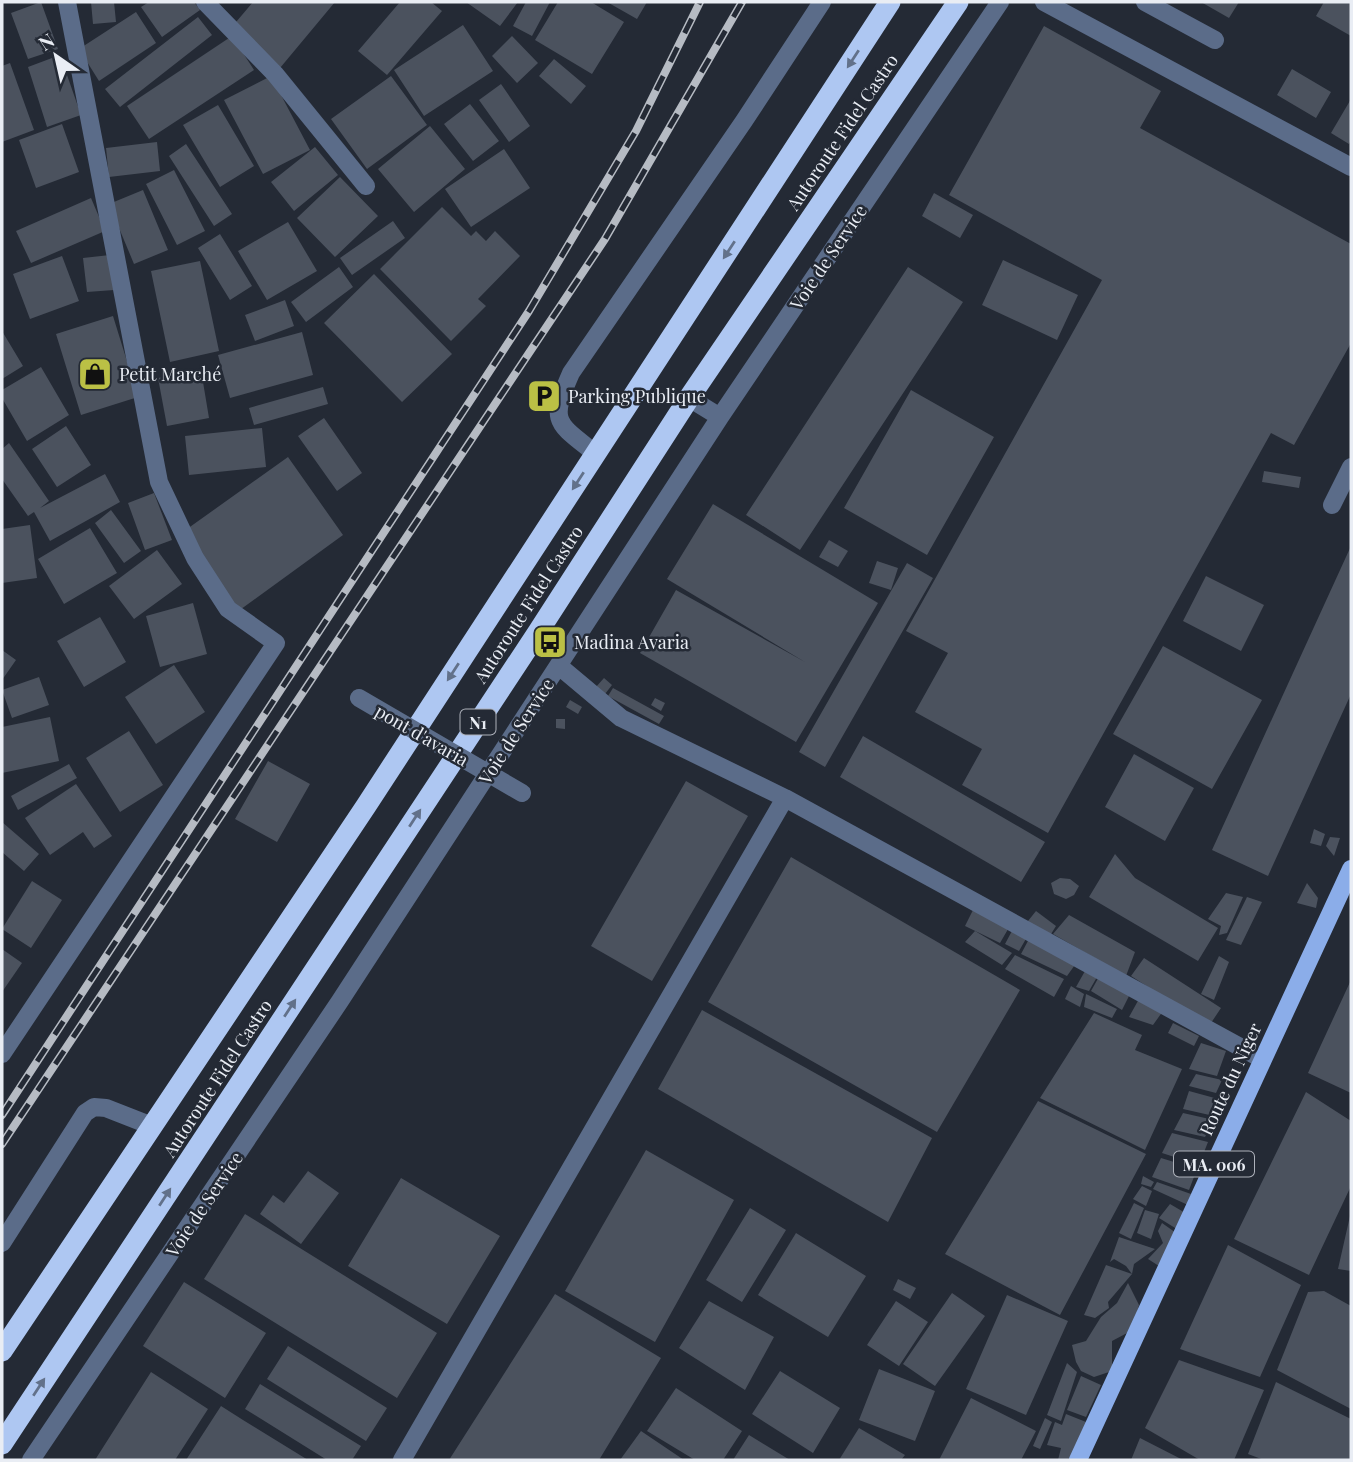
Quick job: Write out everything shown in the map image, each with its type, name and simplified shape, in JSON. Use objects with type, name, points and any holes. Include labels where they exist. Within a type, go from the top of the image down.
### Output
[{"type":"highway","name":"Autoroute Fidel Castro","points":[[2,1352],[366,806],[890,2]]},
{"type":"highway","name":"Autoroute Fidel Castro","points":[[2,1444],[531,643],[689,398],[958,2]]},
{"type":"main road","name":"Route du Niger","points":[[1078,1460],[1351,869]]},
{"type":"street","points":[[2,1054],[276,643],[228,608],[195,558],[159,482],[67,2]]},
{"type":"street","points":[[205,2],[275,74],[366,186]]},
{"type":"street","points":[[596,454],[559,421],[557,413],[562,393],[571,373],[736,133],[822,2]]},
{"type":"street","name":"Voie de Service","points":[[31,1460],[340,1001],[720,417],[1000,2]]},
{"type":"street","points":[[1044,2],[1351,167]]},
{"type":"street","points":[[1145,2],[1215,40]]},
{"type":"street","points":[[689,398],[720,417]]},
{"type":"street","points":[[1332,505],[1351,467]]},
{"type":"street","points":[[559,666],[621,718],[785,798],[1262,1059]]},
{"type":"street","name":"pont d'avaria","points":[[359,698],[522,793]]},
{"type":"street","points":[[402,1460],[785,798]]},
{"type":"street","points":[[2,1243],[85,1113],[94,1107],[106,1108],[152,1126]]},
{"type":"building","points":[[41,2],[58,49],[28,59],[11,13]]},
{"type":"building","points":[[91,2],[114,2],[116,22],[93,24]]},
{"type":"building","points":[[149,2],[194,2],[200,10],[162,37],[141,7]]},
{"type":"building","points":[[253,2],[335,2],[280,68],[231,28]]},
{"type":"building","points":[[400,2],[431,2],[442,11],[387,75],[358,51]]},
{"type":"building","points":[[466,2],[518,2],[500,26]]},
{"type":"building","points":[[526,2],[550,2],[532,36],[513,26]]},
{"type":"building","points":[[558,2],[591,2],[624,22],[592,74],[535,40]]},
{"type":"building","points":[[607,2],[647,2],[637,19]]},
{"type":"building","points":[[1201,2],[1239,2],[1229,18]]},
{"type":"building","points":[[1324,2],[1351,2],[1351,36],[1316,16]]},
{"type":"building","points":[[136,12],[156,43],[99,81],[79,49]]},
{"type":"building","points":[[198,17],[212,35],[120,107],[105,89]]},
{"type":"building","points":[[463,25],[493,71],[424,116],[394,70]]},
{"type":"building","points":[[1044,26],[1161,91],[1140,128],[1351,244],[1351,343],[1294,445],[1271,433],[1048,833],[962,785],[982,749],[915,712],[948,653],[906,631],[1102,280],[949,195]]},
{"type":"building","points":[[232,36],[254,70],[149,139],[127,106]]},
{"type":"building","points":[[512,36],[538,63],[517,83],[492,56]]},
{"type":"building","points":[[60,55],[81,115],[47,127],[28,67]]},
{"type":"building","points":[[554,59],[586,86],[571,104],[539,76]]},
{"type":"building","points":[[10,63],[34,130],[2,142],[2,66]]},
{"type":"building","points":[[1292,69],[1331,92],[1316,118],[1277,95]]},
{"type":"building","points":[[271,76],[310,150],[263,174],[224,100]]},
{"type":"building","points":[[391,76],[427,125],[367,169],[331,119]]},
{"type":"building","points":[[501,84],[530,126],[509,142],[479,100]]},
{"type":"building","points":[[1351,99],[1351,140],[1349,144],[1331,133]]},
{"type":"building","points":[[470,104],[499,141],[473,161],[444,124]]},
{"type":"building","points":[[218,105],[254,166],[220,187],[183,125]]},
{"type":"building","points":[[62,124],[79,172],[36,188],[19,140]]},
{"type":"building","points":[[430,126],[465,169],[414,212],[378,169]]},
{"type":"building","points":[[157,142],[160,171],[109,177],[106,148]]},
{"type":"building","points":[[186,144],[232,214],[214,226],[169,156]]},
{"type":"building","points":[[315,147],[338,175],[294,211],[271,182]]},
{"type":"building","points":[[504,149],[530,188],[471,227],[445,189]]},
{"type":"building","points":[[174,170],[205,231],[177,245],[146,184]]},
{"type":"building","points":[[340,177],[378,216],[335,257],[297,218]]},
{"type":"building","points":[[143,190],[168,250],[134,264],[109,204]]},
{"type":"building","points":[[934,193],[973,215],[960,238],[922,216]]},
{"type":"building","points":[[91,198],[105,231],[31,263],[16,231]]},
{"type":"building","points":[[442,207],[471,236],[476,231],[486,241],[495,231],[520,256],[478,299],[486,306],[451,341],[380,269]]},
{"type":"building","points":[[393,221],[405,238],[352,275],[340,258]]},
{"type":"building","points":[[288,222],[317,271],[267,300],[238,251]]},
{"type":"building","points":[[220,234],[252,286],[230,300],[198,248]]},
{"type":"building","points":[[110,255],[114,290],[87,292],[83,258]]},
{"type":"building","points":[[62,256],[79,301],[30,319],[13,274]]},
{"type":"building","points":[[1003,260],[1078,295],[1057,340],[982,305]]},
{"type":"building","points":[[200,261],[219,351],[170,362],[151,271]]},
{"type":"building","points":[[339,267],[353,287],[306,322],[291,302]]},
{"type":"building","points":[[908,267],[963,302],[800,550],[746,515]]},
{"type":"building","points":[[374,274],[452,354],[402,402],[324,323]]},
{"type":"building","points":[[285,300],[294,326],[255,341],[245,315]]},
{"type":"building","points":[[113,316],[138,397],[81,415],[56,334]]},
{"type":"building","points":[[2,331],[23,366],[2,379]]},
{"type":"building","points":[[302,332],[313,375],[230,398],[218,355]]},
{"type":"building","points":[[41,367],[69,415],[27,441],[2,398],[2,390]]},
{"type":"building","points":[[201,370],[209,418],[167,426],[158,378]]},
{"type":"building","points":[[323,387],[328,404],[254,425],[249,408]]},
{"type":"building","points":[[911,390],[994,437],[927,555],[844,508]]},
{"type":"building","points":[[324,418],[362,473],[337,491],[298,436]]},
{"type":"building","points":[[66,426],[91,465],[57,487],[32,449]]},
{"type":"building","points":[[262,428],[266,467],[189,475],[185,436]]},
{"type":"building","points":[[9,443],[49,501],[40,508],[105,474],[120,502],[50,541],[34,512],[28,516],[2,479],[2,449]]},
{"type":"building","points":[[288,457],[343,535],[237,612],[187,529]]},
{"type":"building","points":[[1264,471],[1301,477],[1299,488],[1262,482]]},
{"type":"building","points":[[154,493],[172,540],[145,550],[128,503]]},
{"type":"building","points":[[713,504],[878,603],[796,742],[640,653],[676,590],[805,662],[667,579]]},
{"type":"building","points":[[111,510],[141,551],[124,563],[95,523]]},
{"type":"building","points":[[30,525],[37,578],[2,583],[2,529]]},
{"type":"building","points":[[90,528],[117,573],[64,604],[38,559]]},
{"type":"building","points":[[829,540],[848,551],[838,567],[819,557]]},
{"type":"building","points":[[1351,546],[1351,694],[1268,876],[1212,850]]},
{"type":"building","points":[[157,550],[182,584],[134,619],[109,586]]},
{"type":"building","points":[[877,561],[898,568],[891,590],[869,583]]},
{"type":"building","points":[[907,563],[933,578],[825,767],[799,752]]},
{"type":"building","points":[[1206,576],[1264,605],[1241,651],[1183,621]]},
{"type":"building","points":[[193,603],[207,654],[160,667],[146,616]]},
{"type":"building","points":[[100,617],[126,662],[84,687],[57,641]]},
{"type":"building","points":[[1163,646],[1262,700],[1212,789],[1113,734]]},
{"type":"building","points":[[2,650],[16,660],[2,680]]},
{"type":"building","points":[[174,665],[205,712],[156,744],[125,697]]},
{"type":"building","points":[[39,677],[49,705],[12,718],[2,690]]},
{"type":"building","points":[[604,678],[612,685],[605,694],[596,687]]},
{"type":"building","points":[[613,688],[664,716],[659,724],[608,696]]},
{"type":"building","points":[[655,698],[665,703],[661,711],[651,705]]},
{"type":"building","points":[[570,700],[582,707],[578,714],[566,707]]},
{"type":"building","points":[[50,717],[59,761],[2,773],[2,727]]},
{"type":"building","points":[[556,719],[565,719],[565,729],[556,728]]},
{"type":"building","points":[[129,731],[163,785],[120,812],[86,758]]},
{"type":"building","points":[[863,736],[1045,842],[1021,882],[840,777]]},
{"type":"building","points":[[1134,754],[1194,788],[1165,841],[1105,807]]},
{"type":"building","points":[[268,761],[310,784],[277,842],[235,819]]},
{"type":"building","points":[[69,764],[77,778],[18,810],[11,796]]},
{"type":"building","points":[[686,781],[748,816],[652,981],[591,946]]},
{"type":"building","points":[[76,784],[112,836],[94,848],[83,832],[50,855],[25,818]]},
{"type":"building","points":[[2,822],[39,854],[24,871],[2,852]]},
{"type":"building","points":[[1314,829],[1325,834],[1321,846],[1310,843]]},
{"type":"building","points":[[1330,837],[1340,838],[1334,856],[1326,846]]},
{"type":"building","points":[[1115,854],[1135,878],[1218,928],[1198,961],[1089,897]]},
{"type":"building","points":[[791,857],[1020,990],[937,1132],[708,1002]]},
{"type":"building","points":[[1060,878],[1070,879],[1079,886],[1074,895],[1066,899],[1054,894],[1051,883]]},
{"type":"building","points":[[32,881],[62,900],[31,948],[2,929]]},
{"type":"building","points":[[1307,883],[1318,898],[1316,908],[1297,903]]},
{"type":"building","points":[[1226,893],[1243,897],[1227,933],[1219,935],[1221,926],[1208,919]]},
{"type":"building","points":[[1247,897],[1262,902],[1241,945],[1226,940]]},
{"type":"building","points":[[975,906],[1011,924],[1000,943],[965,926]]},
{"type":"building","points":[[1036,911],[1056,926],[1048,939],[1024,926]]},
{"type":"building","points":[[1069,915],[1135,952],[1126,976],[1053,934]]},
{"type":"building","points":[[1013,929],[1027,937],[1019,951],[1005,944]]},
{"type":"building","points":[[975,931],[1012,953],[1002,965],[965,942]]},
{"type":"building","points":[[1029,939],[1077,962],[1067,976],[1021,954]]},
{"type":"building","points":[[2,949],[22,963],[2,992]]},
{"type":"building","points":[[1015,955],[1064,979],[1054,997],[1005,969]]},
{"type":"building","points":[[1219,956],[1229,962],[1214,1000],[1201,994]]},
{"type":"building","points":[[1144,958],[1221,1008],[1209,1026],[1131,976]]},
{"type":"building","points":[[1085,971],[1097,977],[1089,991],[1076,987]]},
{"type":"building","points":[[1100,975],[1131,992],[1122,1010],[1091,991]]},
{"type":"building","points":[[1351,980],[1351,1093],[1308,1073]]},
{"type":"building","points":[[1071,986],[1084,994],[1080,1007],[1065,999]]},
{"type":"building","points":[[1086,994],[1117,1009],[1112,1018],[1084,1007]]},
{"type":"building","points":[[1139,999],[1163,1011],[1153,1025],[1129,1017]]},
{"type":"building","points":[[702,1010],[932,1138],[888,1222],[658,1089]]},
{"type":"building","points":[[1094,1013],[1142,1035],[1135,1050],[1182,1069],[1145,1150],[1040,1098]]},
{"type":"building","points":[[1173,1023],[1199,1036],[1194,1046],[1168,1033]]},
{"type":"building","points":[[1201,1043],[1226,1051],[1217,1076],[1189,1069]]},
{"type":"building","points":[[1196,1074],[1222,1080],[1216,1093],[1189,1086]]},
{"type":"building","points":[[1189,1091],[1222,1100],[1214,1116],[1183,1109]]},
{"type":"building","points":[[1306,1092],[1351,1121],[1351,1186],[1309,1275],[1234,1239]]},
{"type":"building","points":[[1038,1101],[1146,1154],[1060,1315],[945,1254]]},
{"type":"building","points":[[1183,1113],[1214,1120],[1205,1137],[1174,1130]]},
{"type":"building","points":[[1172,1133],[1208,1142],[1199,1165],[1162,1153]]},
{"type":"building","points":[[646,1150],[734,1200],[655,1342],[565,1291]]},
{"type":"building","points":[[1161,1158],[1197,1169],[1189,1190],[1152,1177]]},
{"type":"building","points":[[308,1171],[339,1193],[301,1244],[260,1214],[273,1195],[284,1203]]},
{"type":"building","points":[[1143,1176],[1154,1182],[1151,1187],[1141,1184]]},
{"type":"building","points":[[401,1178],[500,1236],[447,1324],[348,1266]]},
{"type":"building","points":[[1157,1182],[1191,1194],[1188,1205],[1153,1189]]},
{"type":"building","points":[[1142,1186],[1152,1191],[1146,1206],[1133,1199]]},
{"type":"building","points":[[1134,1203],[1144,1208],[1131,1239],[1119,1233]]},
{"type":"building","points":[[1170,1204],[1187,1214],[1180,1231],[1159,1218]]},
{"type":"building","points":[[750,1208],[786,1230],[742,1302],[706,1280]]},
{"type":"building","points":[[1145,1210],[1159,1214],[1151,1239],[1137,1233]]},
{"type":"building","points":[[245,1214],[437,1333],[397,1398],[204,1279]]},
{"type":"building","points":[[1351,1217],[1351,1271],[1338,1269]]},
{"type":"building","points":[[1162,1223],[1179,1235],[1162,1268],[1148,1259],[1163,1243],[1158,1231]]},
{"type":"building","points":[[796,1233],[866,1276],[828,1337],[758,1295]]},
{"type":"building","points":[[1119,1237],[1155,1249],[1134,1264],[1132,1274],[1126,1266],[1114,1259],[1110,1262]]},
{"type":"building","points":[[1228,1245],[1301,1285],[1260,1377],[1180,1349]]},
{"type":"building","points":[[1106,1265],[1132,1274],[1108,1302],[1109,1308],[1095,1318],[1084,1315]]},
{"type":"building","points":[[898,1279],[916,1288],[910,1299],[893,1290]]},
{"type":"building","points":[[184,1282],[266,1333],[225,1398],[143,1346]]},
{"type":"building","points":[[1128,1283],[1139,1305],[1135,1320],[1129,1332],[1112,1341],[1112,1371],[1094,1377],[1081,1371],[1072,1345],[1086,1341],[1101,1317],[1117,1303]]},
{"type":"building","points":[[1324,1291],[1351,1306],[1351,1409],[1277,1370],[1308,1292]]},
{"type":"building","points":[[952,1293],[985,1316],[935,1386],[903,1364]]},
{"type":"building","points":[[555,1294],[661,1358],[599,1460],[449,1460]]},
{"type":"building","points":[[1007,1295],[1068,1321],[1026,1415],[966,1389]]},
{"type":"building","points":[[709,1301],[774,1337],[745,1390],[679,1348]]},
{"type":"building","points":[[896,1301],[928,1322],[899,1366],[867,1345]]},
{"type":"building","points":[[288,1346],[387,1408],[366,1441],[267,1379]]},
{"type":"building","points":[[1179,1360],[1264,1390],[1234,1460],[1200,1460],[1145,1428]]},
{"type":"building","points":[[1067,1363],[1077,1372],[1061,1421],[1047,1415]]},
{"type":"building","points":[[879,1369],[935,1391],[915,1441],[859,1420]]},
{"type":"building","points":[[780,1371],[840,1408],[813,1453],[752,1414]]},
{"type":"building","points":[[151,1372],[208,1409],[175,1460],[95,1460]]},
{"type":"building","points":[[1081,1376],[1101,1385],[1086,1417],[1067,1410]]},
{"type":"building","points":[[1276,1382],[1351,1419],[1351,1460],[1264,1460],[1248,1454]]},
{"type":"building","points":[[260,1384],[361,1446],[352,1460],[327,1460],[245,1409]]},
{"type":"building","points":[[676,1388],[742,1431],[723,1460],[695,1460],[647,1431]]},
{"type":"building","points":[[971,1398],[1036,1431],[1021,1460],[939,1460]]},
{"type":"building","points":[[221,1406],[243,1420],[308,1460],[186,1460]]},
{"type":"building","points":[[1066,1414],[1086,1422],[1071,1460],[1058,1460],[1061,1448],[1047,1445],[1055,1422],[1062,1425]]},
{"type":"building","points":[[1045,1418],[1052,1422],[1040,1449],[1033,1446]]},
{"type":"building","points":[[859,1428],[905,1455],[901,1460],[839,1460]]},
{"type":"building","points":[[641,1431],[684,1460],[620,1460]]},
{"type":"building","points":[[749,1435],[790,1460],[733,1460]]},
{"type":"building","points":[[1140,1438],[1183,1460],[1131,1460]]},
{"type":"railway","points":[[2,1115],[529,311],[636,131],[700,2]]},
{"type":"railway","points":[[2,1144],[605,239],[742,2]]},
{"type":"place","name":"Petit Marché","points":[[95,374]]},
{"type":"place","name":"Parking Publique","points":[[544,396]]},
{"type":"place","name":"Madina Avaria","points":[[550,642]]}]
